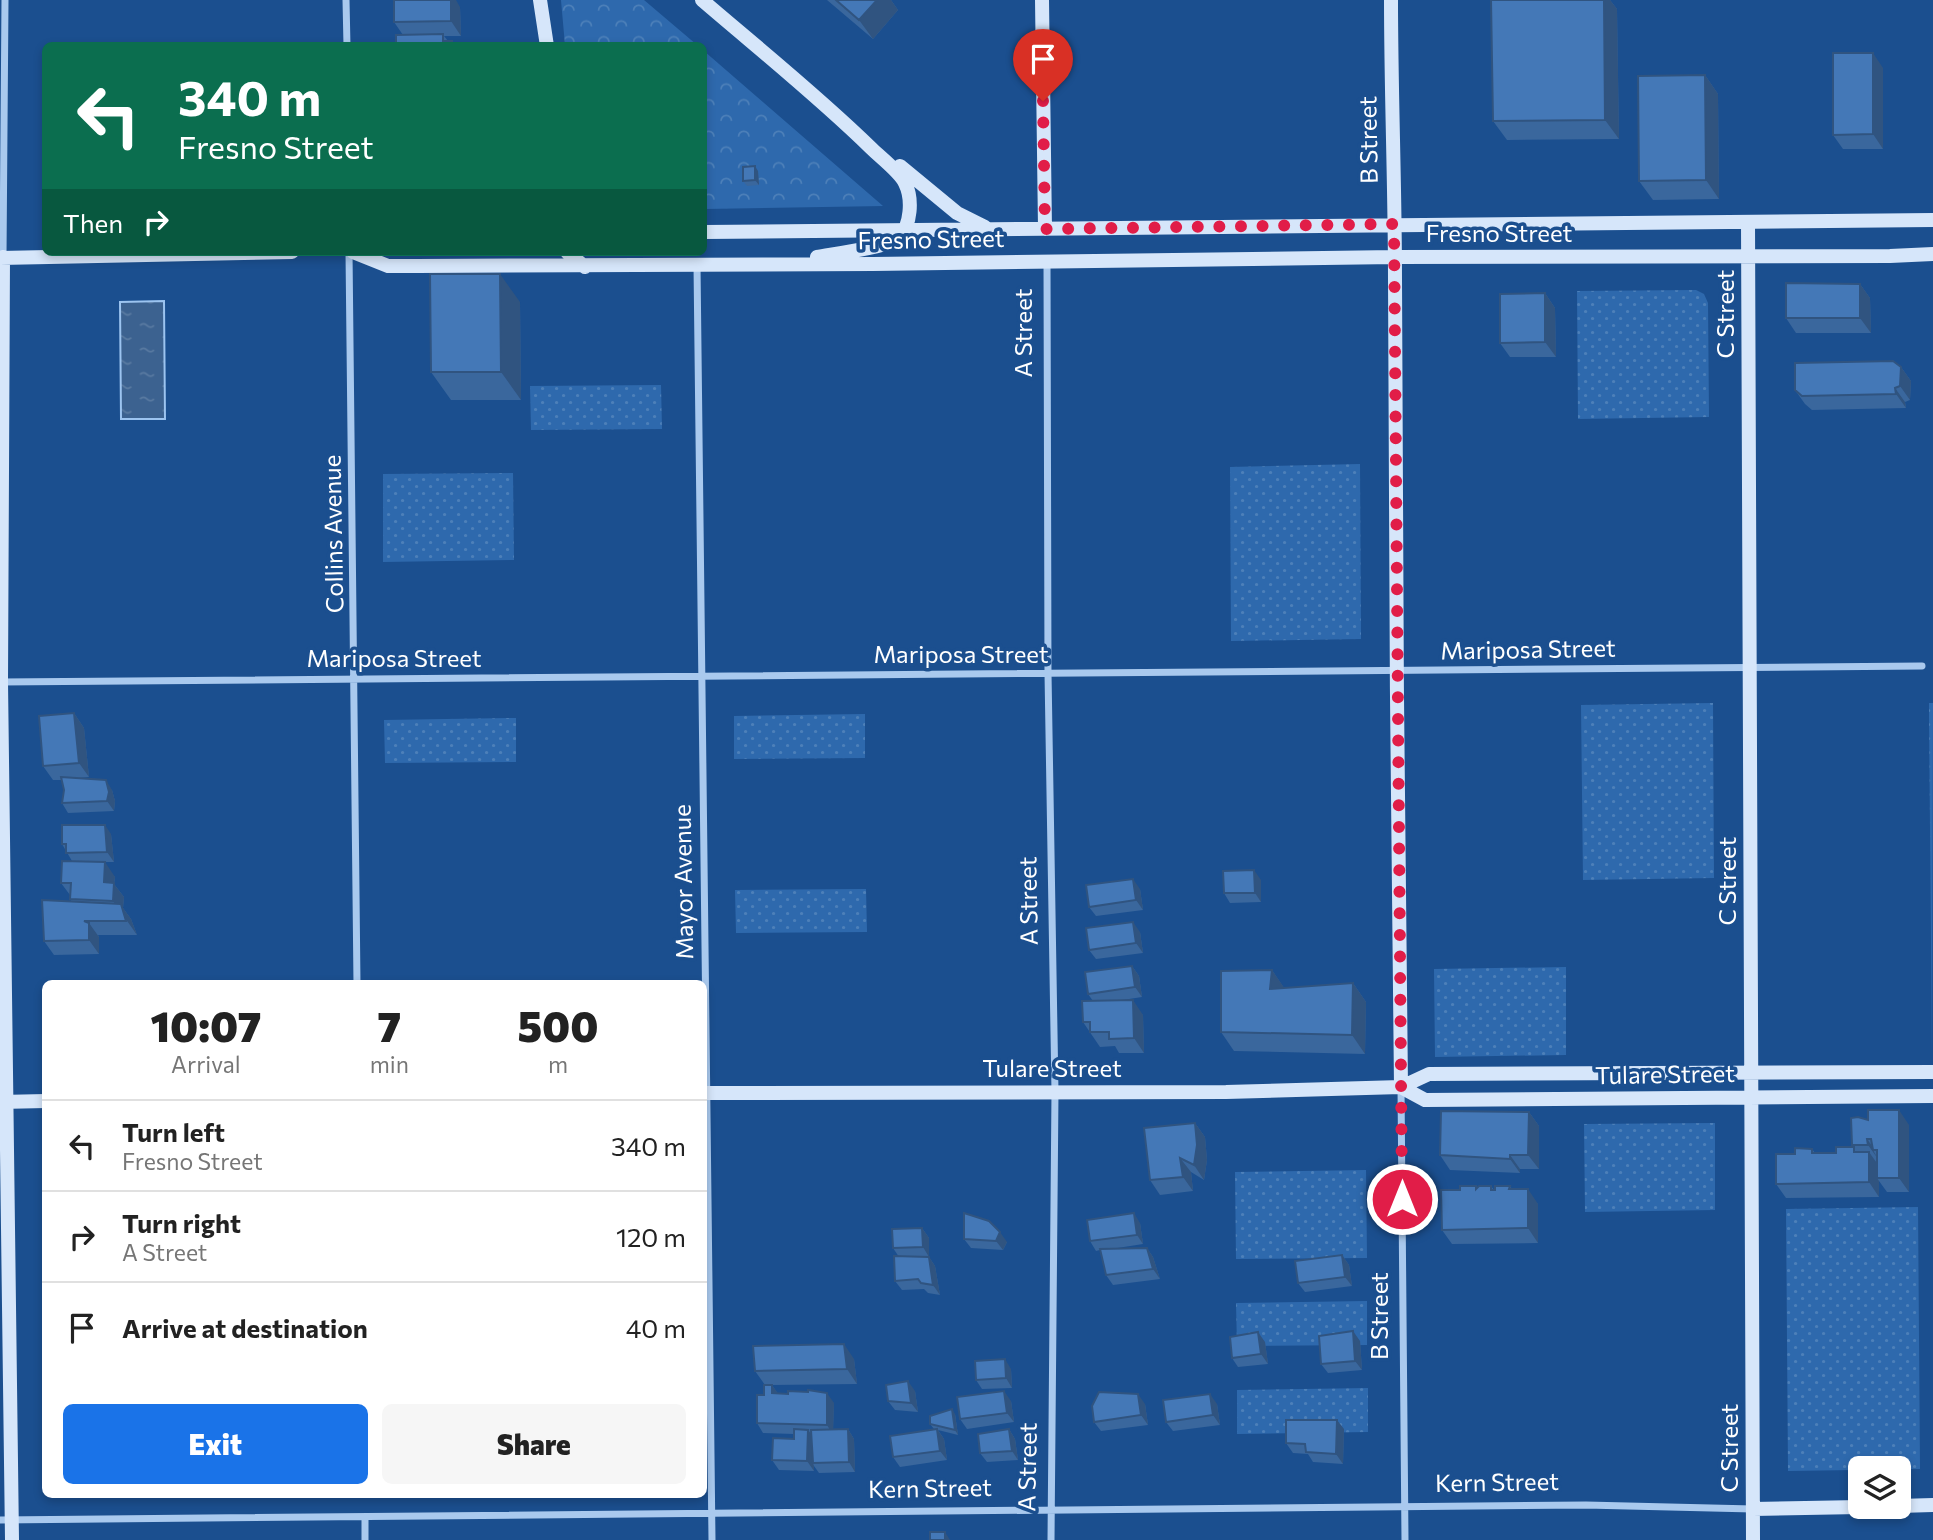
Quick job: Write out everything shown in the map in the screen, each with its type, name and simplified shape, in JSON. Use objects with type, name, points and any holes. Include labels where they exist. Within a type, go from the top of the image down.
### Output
[{"type":"main road","points":[[541,0],[546,42]]},
{"type":"main road","points":[[702,0],[957,213],[992,230]]},
{"type":"main road","points":[[1042,0],[1045,229]]},
{"type":"main road","name":"B Street","points":[[1391,0],[1401,1087]]},
{"type":"main road","points":[[788,264],[865,247],[883,247],[897,240],[906,229],[910,208],[905,182],[844,121]]},
{"type":"main road","name":"Fresno Street","points":[[707,232],[1933,220]]},
{"type":"main road","name":"C Street","points":[[1748,223],[1753,1540]]},
{"type":"main road","name":"Fresno Street","points":[[362,256],[388,266],[585,267],[1395,257],[1933,254]]},
{"type":"main road","points":[[12,1540],[6,1520],[1,258],[98,256]]},
{"type":"main road","points":[[572,256],[585,267]]},
{"type":"main road","name":"Tulare Street","points":[[707,1093],[1226,1092],[1401,1087],[1429,1074],[1933,1072]]},
{"type":"main road","name":"Tulare Street","points":[[1401,1087],[1425,1100],[1933,1096]]},
{"type":"main road","points":[[3,1102],[42,1101]]},
{"type":"main road","points":[[1911,1506],[1933,1505]]},
{"type":"main road","name":"Kern Street","points":[[1753,1509],[1848,1507]]},
{"type":"street","points":[[1,258],[5,0]]},
{"type":"street","points":[[346,0],[347,42]]},
{"type":"street","name":"Collins Avenue","points":[[351,256],[357,980]]},
{"type":"street","name":"A Street","points":[[1047,261],[1048,673],[1055,1092],[1051,1540]]},
{"type":"street","name":"Mayor Avenue","points":[[697,265],[704,980]]},
{"type":"street","name":"Mariposa Street","points":[[1,682],[1922,666]]},
{"type":"street","name":"B Street","points":[[1401,1087],[1405,1540]]},
{"type":"street","name":"Mayor Avenue","points":[[707,1213],[712,1540]]},
{"type":"street","name":"Kern Street","points":[[6,1520],[1586,1505],[1753,1509]]},
{"type":"street","points":[[365,1517],[365,1540]]},
{"type":"green space","points":[[561,0],[644,0],[693,42],[565,42]]},
{"type":"green space","points":[[707,54],[883,206],[707,209]]},
{"type":"green space","points":[[1696,290],[1704,294],[1708,303],[1709,417],[1578,419],[1577,291]]},
{"type":"green space","points":[[661,385],[662,429],[531,430],[530,386]]},
{"type":"green space","points":[[1360,464],[1361,639],[1231,641],[1230,467]]},
{"type":"green space","points":[[513,473],[514,560],[383,562],[383,474]]},
{"type":"green space","points":[[1713,703],[1714,878],[1583,880],[1581,705]]},
{"type":"green space","points":[[1929,703],[1933,703],[1932,1052],[1929,716]]},
{"type":"green space","points":[[865,714],[865,758],[734,759],[734,716]]},
{"type":"green space","points":[[516,718],[516,762],[385,763],[384,720]]},
{"type":"green space","points":[[866,889],[867,932],[736,933],[735,890]]},
{"type":"green space","points":[[1566,967],[1566,1055],[1435,1057],[1434,969]]},
{"type":"green space","points":[[1715,1123],[1715,1210],[1585,1212],[1584,1124]]},
{"type":"green space","points":[[1366,1170],[1367,1258],[1236,1259],[1235,1172]]},
{"type":"green space","points":[[1918,1207],[1920,1469],[1911,1469],[1911,1456],[1848,1456],[1848,1470],[1788,1471],[1786,1209]]},
{"type":"green space","points":[[1367,1301],[1367,1345],[1237,1346],[1236,1303]]},
{"type":"green space","points":[[1368,1388],[1368,1432],[1237,1434],[1237,1390]]},
{"type":"water","points":[[164,301],[165,419],[121,419],[120,302]]},
{"type":"building","points":[[394,0],[451,0],[451,21],[394,22]]},
{"type":"building","points":[[836,0],[877,0],[859,20]]},
{"type":"building","points":[[1491,0],[1604,0],[1605,120],[1493,121]]},
{"type":"building","points":[[443,34],[443,41],[452,42],[396,42],[396,35]]},
{"type":"building","points":[[1833,53],[1873,53],[1873,134],[1833,135]]},
{"type":"building","points":[[1705,75],[1706,180],[1639,181],[1638,76]]},
{"type":"building","points":[[755,166],[755,180],[743,181],[743,167]]},
{"type":"building","points":[[430,274],[500,274],[501,372],[431,372]]},
{"type":"building","points":[[1786,283],[1860,284],[1860,318],[1786,318]]},
{"type":"building","points":[[1545,293],[1545,342],[1500,343],[1500,294]]},
{"type":"building","points":[[1893,361],[1901,367],[1900,386],[1895,388],[1896,394],[1802,396],[1795,390],[1795,363]]},
{"type":"building","points":[[74,713],[79,763],[43,766],[39,716]]},
{"type":"building","points":[[61,777],[106,780],[109,792],[107,801],[62,803],[64,790]]},
{"type":"building","points":[[62,825],[105,825],[107,852],[66,853],[66,844],[62,844]]},
{"type":"building","points":[[62,861],[105,862],[104,882],[114,883],[113,901],[70,899],[71,883],[61,883]]},
{"type":"building","points":[[1254,870],[1255,893],[1224,893],[1223,871]]},
{"type":"building","points":[[1133,879],[1136,900],[1089,907],[1086,885]]},
{"type":"building","points":[[42,900],[121,904],[126,921],[84,921],[89,923],[89,940],[44,941]]},
{"type":"building","points":[[1133,922],[1136,943],[1089,950],[1086,928]]},
{"type":"building","points":[[1132,966],[1135,987],[1088,994],[1085,972]]},
{"type":"building","points":[[1272,970],[1270,989],[1353,983],[1352,1035],[1221,1032],[1221,971]]},
{"type":"building","points":[[1133,1000],[1134,1038],[1109,1039],[1109,1032],[1090,1032],[1090,1022],[1083,1022],[1082,1001]]},
{"type":"building","points":[[1868,1110],[1899,1110],[1899,1178],[1877,1178],[1877,1150],[1873,1150],[1871,1139],[1867,1139],[1868,1145],[1852,1145],[1851,1118],[1868,1120]]},
{"type":"building","points":[[1441,1111],[1529,1112],[1528,1155],[1510,1155],[1510,1159],[1440,1155]]},
{"type":"building","points":[[1195,1123],[1197,1145],[1194,1165],[1180,1158],[1183,1177],[1150,1180],[1144,1128]]},
{"type":"building","points":[[1836,1147],[1854,1147],[1854,1152],[1869,1152],[1869,1182],[1776,1184],[1776,1154],[1795,1154],[1795,1148],[1812,1149],[1812,1153],[1836,1153]]},
{"type":"building","points":[[1460,1186],[1476,1186],[1476,1189],[1479,1186],[1491,1186],[1491,1190],[1495,1190],[1495,1186],[1528,1189],[1528,1228],[1442,1230],[1441,1190],[1460,1190]]},
{"type":"building","points":[[964,1213],[989,1221],[1000,1232],[996,1241],[964,1239]]},
{"type":"building","points":[[1134,1213],[1137,1235],[1090,1241],[1087,1220]]},
{"type":"building","points":[[922,1228],[923,1247],[893,1248],[892,1229]]},
{"type":"building","points":[[1147,1248],[1153,1269],[1106,1275],[1100,1249]]},
{"type":"building","points":[[1342,1255],[1345,1277],[1298,1283],[1295,1261]]},
{"type":"building","points":[[894,1256],[929,1257],[933,1285],[921,1283],[918,1279],[895,1281]]},
{"type":"building","points":[[1353,1331],[1355,1361],[1321,1364],[1319,1336]]},
{"type":"building","points":[[1258,1332],[1261,1354],[1232,1358],[1230,1337]]},
{"type":"building","points":[[844,1344],[847,1369],[755,1371],[753,1346]]},
{"type":"building","points":[[1005,1359],[1006,1378],[976,1380],[975,1361]]},
{"type":"building","points":[[908,1381],[911,1403],[888,1401],[886,1385]]},
{"type":"building","points":[[764,1385],[772,1385],[772,1393],[788,1394],[788,1391],[808,1390],[827,1393],[827,1425],[757,1423],[757,1395],[764,1395]]},
{"type":"building","points":[[1004,1391],[1007,1413],[960,1419],[957,1397]]},
{"type":"building","points":[[1099,1392],[1138,1394],[1141,1415],[1094,1422],[1092,1406]]},
{"type":"building","points":[[1210,1394],[1213,1415],[1166,1422],[1163,1400]]},
{"type":"building","points":[[952,1409],[955,1430],[930,1424],[930,1416]]},
{"type":"building","points":[[1286,1420],[1337,1420],[1336,1454],[1306,1452],[1305,1444],[1286,1443]]},
{"type":"building","points":[[794,1429],[808,1430],[807,1461],[772,1460],[773,1438],[794,1439]]},
{"type":"building","points":[[848,1429],[849,1462],[813,1463],[811,1430]]},
{"type":"building","points":[[937,1429],[940,1451],[893,1457],[890,1436]]},
{"type":"building","points":[[1009,1429],[1012,1451],[980,1453],[978,1434]]},
{"type":"building","points":[[930,1532],[945,1532],[945,1540],[930,1540]]},
{"type":"route","points":[[1043,101],[1045,229],[1394,224],[1402,1199]]}]
